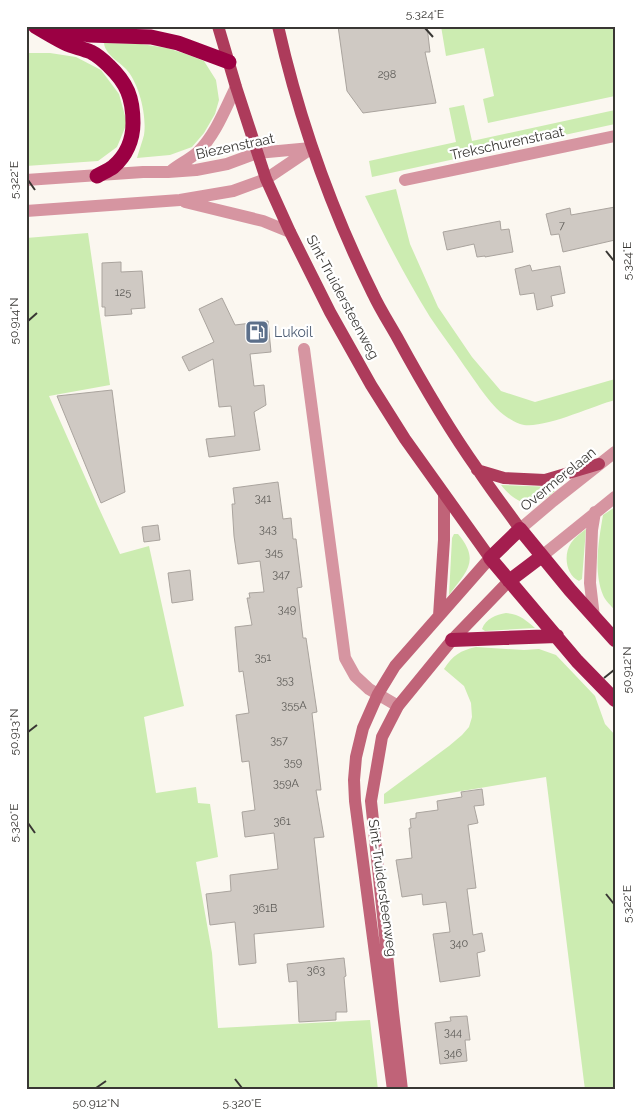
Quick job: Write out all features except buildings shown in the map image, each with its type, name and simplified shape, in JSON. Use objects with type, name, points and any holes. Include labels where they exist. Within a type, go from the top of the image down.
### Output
[{"type":"highway","points":[[35,26],[67,44],[92,53],[114,71],[128,90],[133,114],[133,132],[130,144],[113,167],[97,176]]},
{"type":"highway","points":[[48,26],[88,35],[151,37],[178,43],[229,62]]},
{"type":"highway","name":"Sint-Truidersteenweg","points":[[520,529],[542,556],[509,581],[490,558],[520,529]]},
{"type":"highway","points":[[542,556],[615,640]]},
{"type":"highway","points":[[509,581],[577,661],[615,700]]},
{"type":"highway","points":[[452,640],[557,636]]},
{"type":"main road","name":"Sint-Truidersteenweg","points":[[218,26],[266,179],[330,312],[371,385],[405,439],[490,558],[395,666],[378,694],[363,728],[356,757],[355,801],[393,1090]]},
{"type":"main road","name":"Sint-Truidersteenweg","points":[[278,26],[290,78],[312,148],[332,204],[373,295],[408,359],[443,416],[477,470],[520,529]]},
{"type":"main road","points":[[477,470],[504,478],[545,480],[600,464]]},
{"type":"main road","points":[[439,616],[444,540],[444,495]]},
{"type":"main road","name":"Sint-Truidersteenweg","points":[[402,1090],[371,801],[382,737],[398,706],[452,640],[509,581]]},
{"type":"street","name":"Biezenstraat","points":[[168,172],[197,152],[209,139],[236,87]]},
{"type":"street","name":"Trekschurenstraat","points":[[405,180],[615,136]]},
{"type":"street","name":"Biezenstraat","points":[[26,180],[196,170],[227,164],[257,153],[312,148]]},
{"type":"street","points":[[26,210],[180,200],[233,191],[266,179],[312,148]]},
{"type":"street","points":[[180,200],[263,221],[290,232]]},
{"type":"street","points":[[304,349],[345,658],[355,676],[369,689],[398,706]]},
{"type":"street","name":"Overmerelaan","points":[[520,529],[615,452]]},
{"type":"street","points":[[542,556],[615,497]]},
{"type":"street","points":[[594,617],[590,583],[592,530],[595,512]]},
{"type":"green space","points":[[441,26],[615,26],[615,96],[488,123],[483,99],[494,96],[484,48],[446,56]]},
{"type":"green space","points":[[104,43],[141,44],[167,48],[204,61],[216,80],[219,100],[215,114],[204,133],[192,147],[170,155],[137,158],[145,127],[141,100],[131,75],[109,54]]},
{"type":"green space","points":[[26,53],[50,53],[76,57],[101,70],[119,94],[127,123],[117,147],[98,161],[26,166]]},
{"type":"green space","points":[[464,105],[472,141],[615,110],[615,124],[372,177],[369,161],[456,142],[449,108]]},
{"type":"green space","points":[[396,189],[410,244],[438,307],[472,357],[501,391],[535,402],[615,379],[615,400],[540,424],[520,424],[503,414],[482,391],[430,317],[396,258],[365,196]]},
{"type":"green space","points":[[88,233],[110,385],[49,396],[120,554],[149,546],[184,706],[144,717],[156,793],[196,787],[198,803],[210,804],[218,857],[196,862],[212,953],[218,1028],[370,1020],[378,1090],[29,1090],[26,1085],[26,238]]},
{"type":"green space","points":[[501,485],[553,487],[555,491],[540,501],[526,503],[507,492]]},
{"type":"green space","points":[[615,507],[615,610],[603,595],[598,576],[598,565],[603,515]]},
{"type":"green space","points":[[586,529],[582,579],[579,581],[569,570],[567,553],[573,541]]},
{"type":"green space","points":[[454,534],[458,534],[465,543],[470,559],[461,580],[449,595],[452,538]]},
{"type":"green space","points":[[506,613],[522,618],[535,628],[485,631],[482,629],[495,616]]},
{"type":"green space","points":[[476,647],[539,649],[556,655],[595,696],[605,724],[615,735],[615,1090],[585,1090],[546,777],[384,804],[384,794],[449,746],[469,727],[472,717],[471,703],[464,686],[444,669],[457,654]]},
{"type":"place","name":"Lukoil","points":[[257,332]]}]
